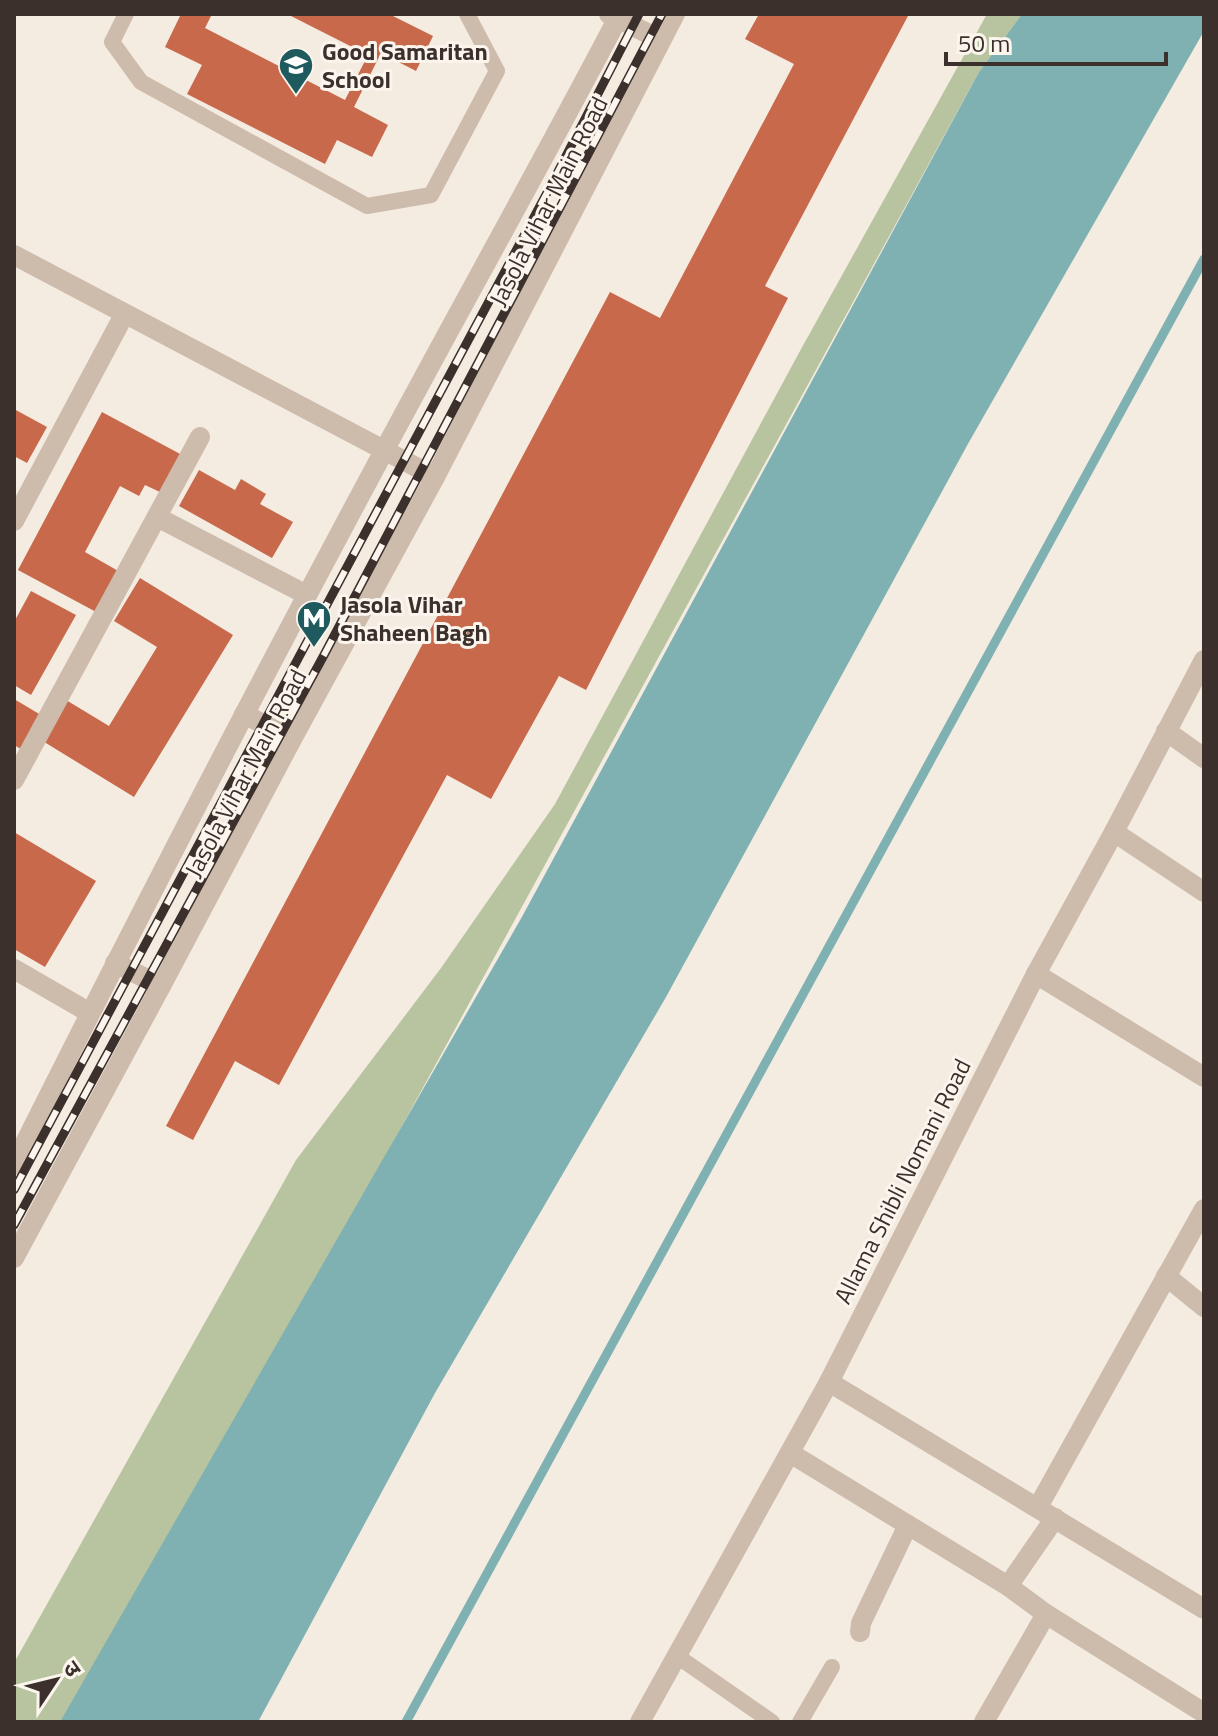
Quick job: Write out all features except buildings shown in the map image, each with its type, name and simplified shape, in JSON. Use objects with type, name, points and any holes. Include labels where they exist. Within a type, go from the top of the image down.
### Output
[{"type":"street","name":"Jasola Vihar Main Road","points":[[14,1258],[435,477],[675,14]]},
{"type":"street","name":"Jasola Vihar Main Road","points":[[14,1165],[244,714],[615,15]]},
{"type":"street","points":[[615,15],[661,40]]},
{"type":"street","points":[[14,255],[435,477]]},
{"type":"street","points":[[14,521],[124,315]]},
{"type":"street","points":[[14,780],[200,437]]},
{"type":"street","points":[[157,517],[307,595]]},
{"type":"street","name":"Allama Shibli Nomani Road","points":[[640,1722],[829,1382],[1036,974],[1204,660]]},
{"type":"street","points":[[244,714],[292,739]]},
{"type":"street","points":[[1166,731],[1204,758]]},
{"type":"street","points":[[1114,832],[1204,892]]},
{"type":"street","points":[[115,963],[161,986]]},
{"type":"street","points":[[14,969],[90,1013]]},
{"type":"street","points":[[1036,974],[1203,1072]]},
{"type":"street","points":[[1008,1586],[1166,1276],[1204,1209]]},
{"type":"street","points":[[1166,1276],[1204,1307]]},
{"type":"street","points":[[829,1382],[1204,1609]]},
{"type":"street","points":[[790,1453],[1008,1586],[1046,1614],[1204,1713]]},
{"type":"street","points":[[860,1632],[861,1623],[908,1525]]},
{"type":"street","points":[[984,1722],[1046,1614]]},
{"type":"lane","points":[[126,14],[112,42],[141,82],[367,206],[431,195],[497,71],[467,14]]},
{"type":"lane","points":[[677,1656],[772,1722]]},
{"type":"lane","points":[[800,1722],[832,1667]]},
{"type":"green space","points":[[987,14],[1022,14],[979,72],[235,1431],[94,1722],[14,1722],[14,1663],[296,1160],[441,968],[555,804]]},
{"type":"water","points":[[1022,14],[1204,14],[1204,31],[969,442],[666,997],[435,1393],[258,1722],[60,1722],[523,915],[979,72]]},
{"type":"waterway","points":[[406,1722],[1204,259]]},
{"type":"railway","points":[[14,1190],[549,189],[639,14]]},
{"type":"railway","points":[[14,1225],[324,655],[662,14]]},
{"type":"place","name":"Good Samaritan School","points":[[296,96]]},
{"type":"place","name":"Jasola Vihar Shaheen Bagh","points":[[314,649]]}]
